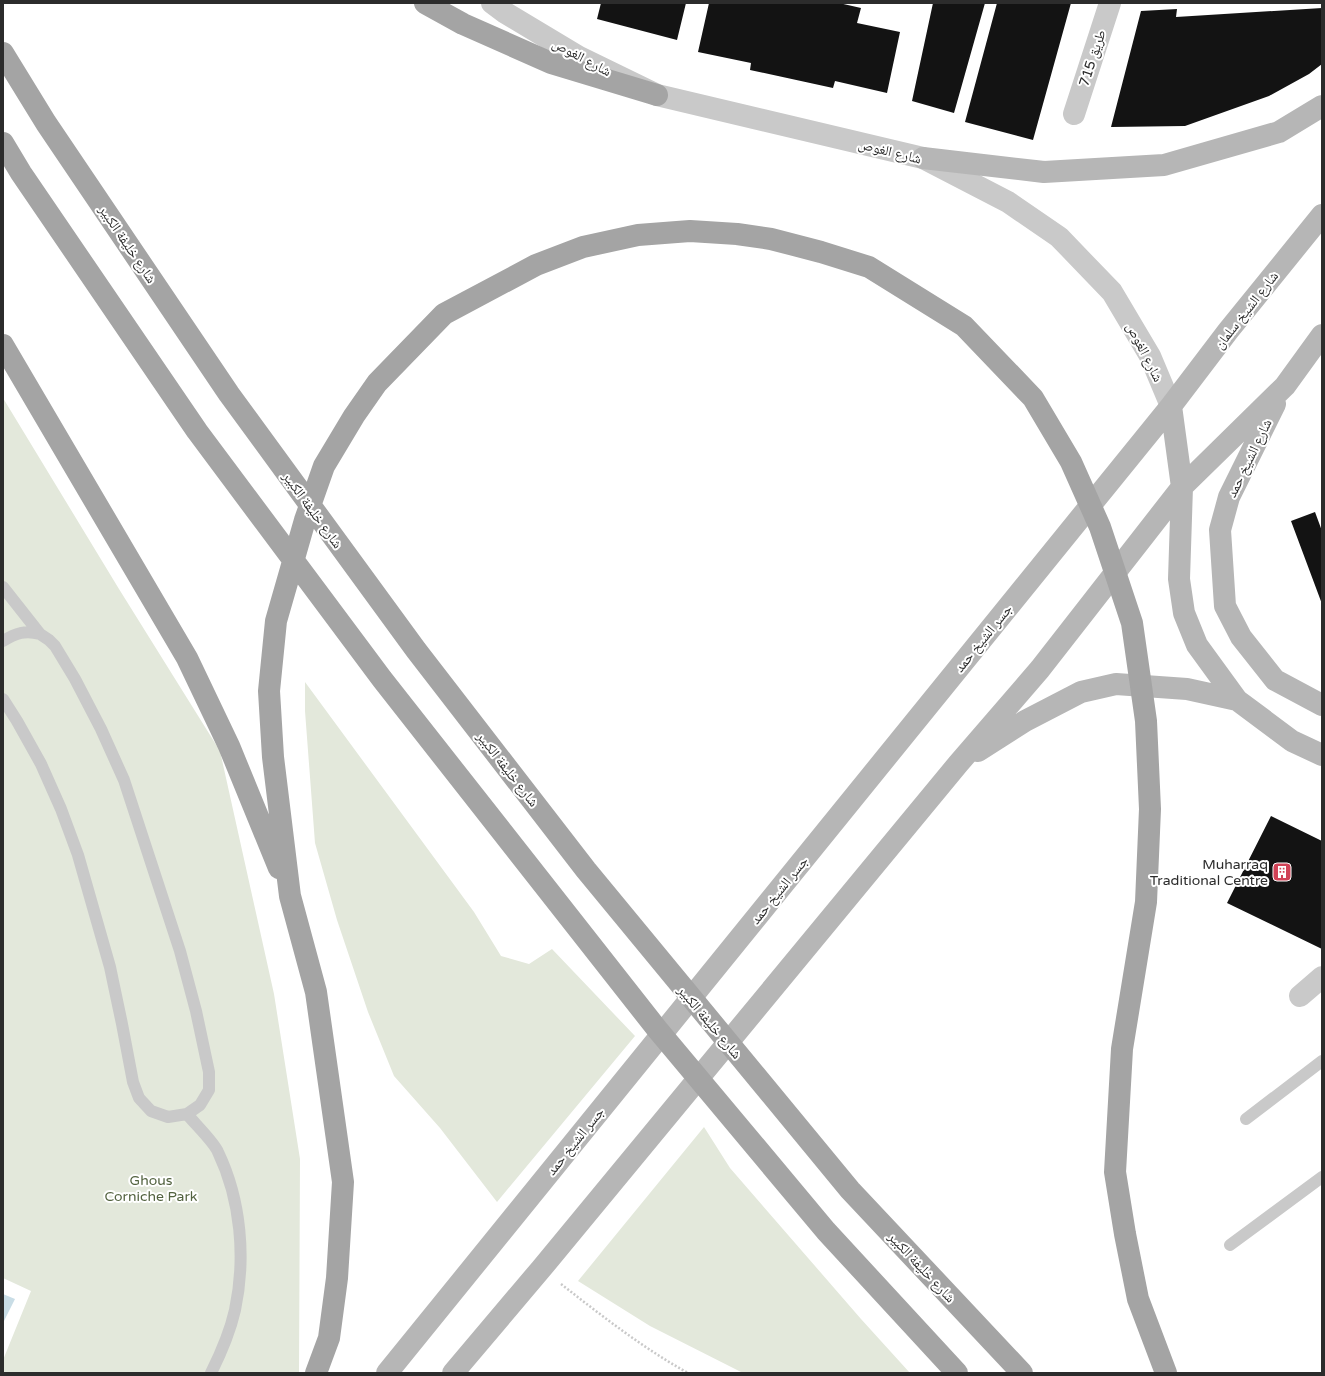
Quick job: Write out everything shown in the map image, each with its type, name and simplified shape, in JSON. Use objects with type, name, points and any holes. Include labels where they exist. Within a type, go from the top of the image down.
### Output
[{"type":"main road","points":[[426,3],[463,24],[551,63],[658,95]]},
{"type":"main road","name":"شارع خليفة الكبير","points":[[3,53],[46,123],[229,394],[416,650],[586,870],[850,1190],[1022,1373]]},
{"type":"main road","points":[[923,158],[1044,172],[1164,165],[1279,132],[1322,106]]},
{"type":"main road","points":[[3,143],[21,173],[197,431],[378,673],[658,1029],[826,1231],[957,1373]]},
{"type":"main road","name":"شارع الشيخ سلمان","points":[[1171,406],[1228,331],[1322,215]]},
{"type":"main road","points":[[290,896],[273,757],[269,691],[276,621],[301,534],[324,466],[354,416],[377,383],[444,314],[536,265],[583,247],[638,235],[690,231],[737,234],[771,239],[821,252],[869,267],[964,326],[1033,398],[1071,462],[1100,527],[1132,623],[1146,721],[1150,809],[1146,902],[1122,1049],[1115,1172],[1125,1234],[1138,1299],[1166,1373]]},
{"type":"main road","points":[[453,1373],[541,1269],[958,764],[1040,670],[1182,487],[1285,386],[1322,335]]},
{"type":"main road","points":[[5,350],[187,658],[229,746],[290,896],[316,992],[343,1182],[337,1278],[329,1338],[316,1373]]},
{"type":"main road","name":"شارع الشيخ حمد","points":[[1285,386],[1228,497],[1220,530],[1225,606],[1241,637],[1275,680],[1322,705]]},
{"type":"main road","name":"شارع الغوص","points":[[1171,406],[1182,487]]},
{"type":"main road","name":"جسر الشيخ حمد","points":[[387,1373],[1171,406]]},
{"type":"main road","points":[[1182,487],[1179,579],[1184,613],[1197,645],[1237,700],[1292,741],[1322,755]]},
{"type":"main road","points":[[958,764],[1025,721],[1081,692],[1116,684],[1187,689],[1237,700]]},
{"type":"street","name":"شارع الغوص","points":[[492,3],[504,12],[579,57],[658,95],[923,158],[1008,202],[1059,237],[1112,292],[1150,356],[1171,406]]},
{"type":"street","name":"طريق 715","points":[[1074,114],[1110,3]]},
{"type":"street","points":[[1300,996],[1322,977]]},
{"type":"lane","points":[[3,587],[40,634]]},
{"type":"lane","points":[[3,641],[12,636],[31,631],[40,634],[55,646],[108,743],[126,787],[180,951],[196,1011],[209,1072],[209,1090],[200,1105],[187,1114],[168,1117],[151,1111],[139,1098],[133,1082],[110,967],[78,855],[61,809],[41,764],[18,721],[3,699]]},
{"type":"lane","points":[[1246,1119],[1320,1066]]},
{"type":"lane","points":[[187,1114],[218,1150],[232,1188],[240,1229],[240,1270],[235,1311],[222,1350],[210,1373]]},
{"type":"lane","points":[[1230,1245],[1322,1177]]},
{"type":"path","points":[[541,1269],[603,1317],[688,1373]]},
{"type":"green space","name":"Ghous Corniche Park","points":[[3,398],[119,589],[220,751],[274,994],[300,1159],[299,1373],[3,1373],[3,1360],[31,1291],[3,1278]]},
{"type":"green space","points":[[305,682],[474,912],[501,956],[529,964],[552,949],[635,1036],[497,1202],[440,1128],[394,1076],[368,1012],[337,920],[315,843],[305,711]]},
{"type":"green space","points":[[704,1127],[730,1168],[910,1373],[743,1373],[650,1326],[578,1281]]},
{"type":"water","points":[[3,1294],[15,1299],[3,1323]]},
{"type":"building","points":[[601,3],[686,3],[677,40],[597,19]]},
{"type":"building","points":[[709,3],[839,3],[861,8],[857,23],[900,32],[887,93],[835,81],[833,88],[750,70],[751,63],[698,52]]},
{"type":"building","points":[[933,3],[985,3],[954,113],[912,101]]},
{"type":"building","points":[[997,3],[1071,3],[1033,140],[965,122]]},
{"type":"building","points":[[1322,8],[1322,64],[1309,74],[1269,96],[1185,126],[1111,127],[1141,11],[1177,9],[1176,17]]},
{"type":"building","points":[[1315,512],[1322,531],[1322,604],[1291,521]]},
{"type":"building","name":"Muharraq Traditional Centre","points":[[1271,816],[1322,841],[1322,949],[1227,903]]},
{"type":"place","name":"Muharraq Traditional Centre","points":[[1282,872]]}]
